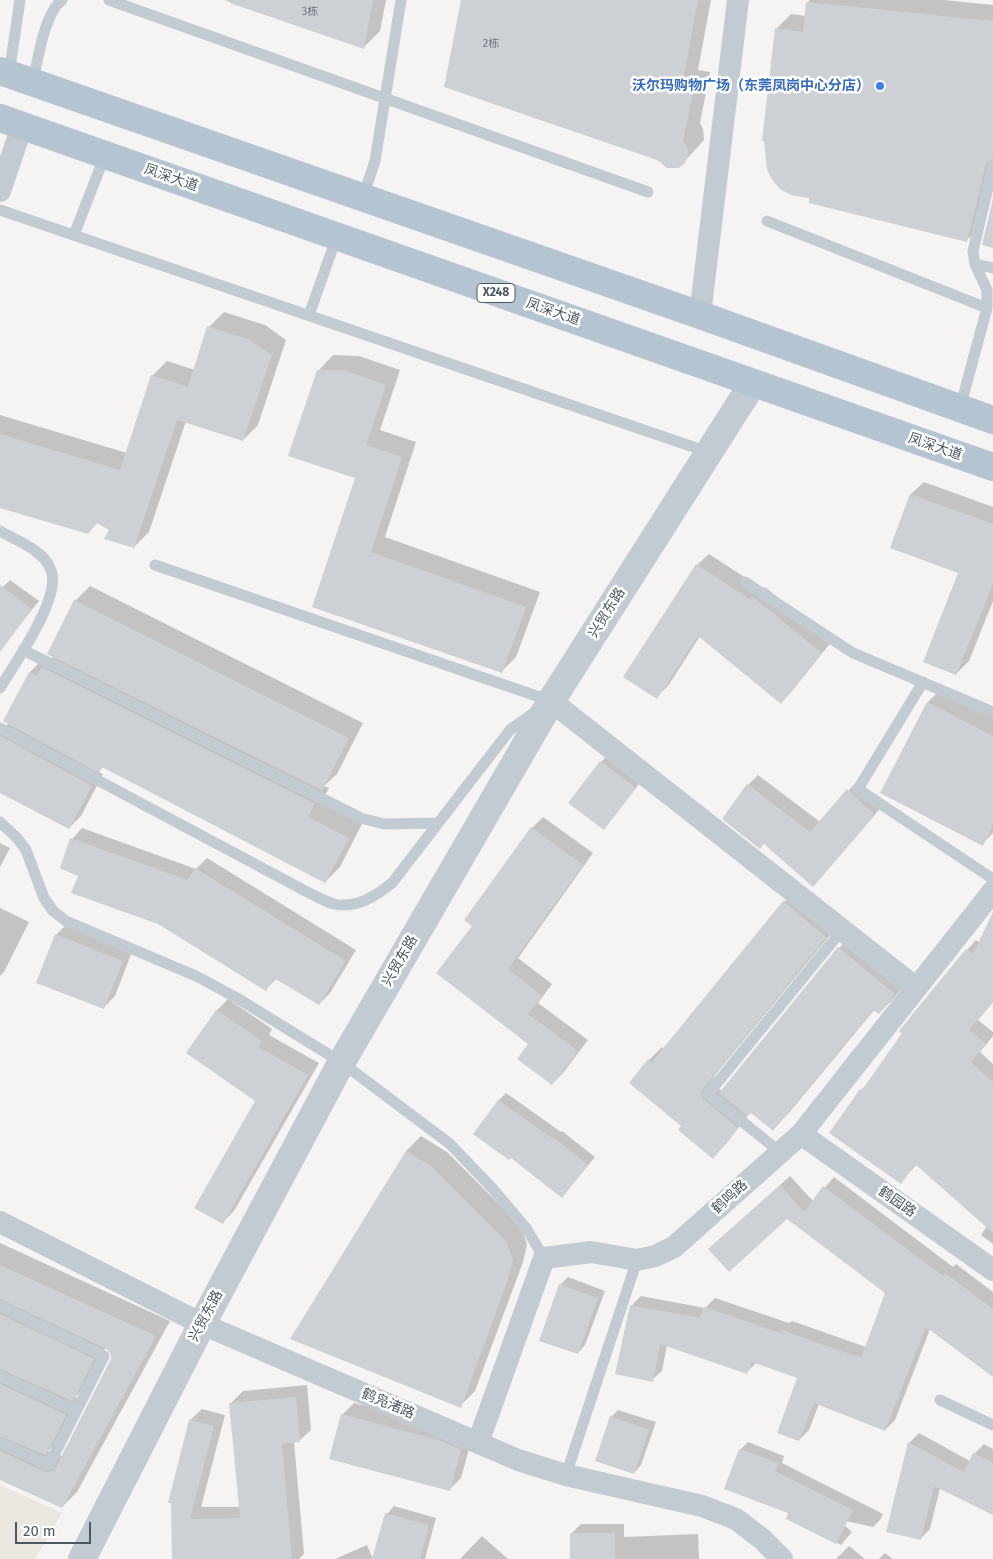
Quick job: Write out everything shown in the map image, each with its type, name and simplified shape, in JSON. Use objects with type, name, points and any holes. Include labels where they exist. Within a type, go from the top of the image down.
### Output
[{"type":"main road","points":[[14,75],[700,315],[993,420]]},
{"type":"main road","name":"凤深大道","points":[[11,122],[993,468]]},
{"type":"street","points":[[700,315],[738,0]]},
{"type":"street","points":[[0,191],[11,122]]},
{"type":"street","name":"兴贸东路","points":[[82,1559],[202,1324],[341,1062],[551,700],[752,382]]},
{"type":"street","points":[[551,700],[916,988]]},
{"type":"street","name":"鹤鸣路","points":[[544,1258],[592,1252],[637,1260],[654,1256],[674,1247],[801,1134],[993,890]]},
{"type":"street","name":"鹤园路","points":[[801,1134],[993,1270]]},
{"type":"street","name":"鹤凫渚路","points":[[0,1222],[202,1324],[518,1460],[566,1474],[702,1506],[736,1519],[762,1539],[777,1557]]},
{"type":"street","points":[[478,1443],[544,1258]]},
{"type":"lane","points":[[14,75],[20,0]]},
{"type":"lane","points":[[14,75],[56,5],[62,0]]},
{"type":"lane","points":[[109,0],[648,192]]},
{"type":"lane","points":[[363,197],[375,161],[402,0]]},
{"type":"lane","points":[[74,235],[105,155]]},
{"type":"lane","points":[[960,408],[987,308],[986,290],[975,264],[973,251],[993,166]]},
{"type":"lane","points":[[0,210],[708,452]]},
{"type":"lane","points":[[767,221],[987,308]]},
{"type":"lane","points":[[309,315],[337,236]]},
{"type":"lane","points":[[975,264],[993,268]]},
{"type":"lane","points":[[0,531],[39,553],[52,570],[52,592],[44,613],[0,688]]},
{"type":"lane","points":[[155,565],[551,700]]},
{"type":"lane","points":[[745,582],[854,653],[993,712]]},
{"type":"lane","points":[[23,650],[361,818],[384,824],[438,823]]},
{"type":"lane","points":[[923,682],[858,789],[993,879]]},
{"type":"lane","points":[[0,728],[303,889],[334,904],[356,904],[374,897],[392,883],[510,730],[551,700]]},
{"type":"lane","points":[[0,822],[17,838],[26,850],[44,898],[53,911],[66,921],[196,976],[237,998],[341,1062],[450,1144],[493,1189],[526,1228],[544,1258]]},
{"type":"lane","points":[[780,1152],[708,1094],[842,930]]},
{"type":"lane","points":[[566,1474],[637,1260]]},
{"type":"lane","points":[[0,1306],[104,1356],[49,1465],[0,1443]]},
{"type":"lane","points":[[0,1376],[76,1411]]},
{"type":"lane","points":[[940,1400],[993,1425]]},
{"type":"shaded area","points":[[0,1485],[62,1513],[35,1559],[0,1559]]},
{"type":"building","points":[[231,0],[373,0],[364,49],[230,3]]},
{"type":"building","points":[[461,0],[698,0],[682,86],[694,88],[683,141],[687,146],[688,152],[684,164],[679,168],[667,168],[657,160],[444,87]]},
{"type":"building","name":"沃尔玛购物广场（东莞凤岗中心分店）","points":[[806,2],[993,21],[993,159],[986,164],[967,242],[809,203],[809,198],[791,195],[780,189],[772,180],[767,169],[764,141],[762,141],[775,28],[803,32]]},
{"type":"building","points":[[993,199],[993,248],[982,245]]},
{"type":"building","points":[[207,326],[250,340],[272,355],[243,441],[177,420],[134,548],[104,539],[109,530],[97,523],[88,534],[0,508],[0,434],[120,470],[151,375],[188,387]]},
{"type":"building","points":[[317,370],[344,370],[386,385],[366,445],[402,457],[371,552],[526,607],[502,673],[312,607],[355,478],[288,456]]},
{"type":"building","points":[[910,494],[993,524],[993,584],[956,675],[923,662],[958,573],[890,548]]},
{"type":"building","points":[[696,564],[751,600],[753,597],[822,653],[781,704],[698,636],[657,699],[623,677]]},
{"type":"building","points":[[0,585],[32,609],[0,652]]},
{"type":"building","points":[[74,600],[349,738],[322,790],[47,654]]},
{"type":"building","points":[[41,667],[315,804],[308,817],[349,838],[325,883],[102,767],[99,773],[3,721],[29,672],[37,676]]},
{"type":"building","points":[[927,702],[993,736],[993,825],[983,846],[880,793]]},
{"type":"building","points":[[0,736],[92,786],[69,829],[0,793]]},
{"type":"building","points":[[600,761],[636,788],[604,830],[568,803]]},
{"type":"building","points":[[747,784],[810,832],[847,789],[875,815],[813,887],[764,844],[760,849],[722,819]]},
{"type":"building","points":[[531,827],[583,865],[508,969],[542,996],[528,1014],[578,1051],[552,1085],[517,1059],[528,1044],[436,973],[472,926],[464,920]]},
{"type":"building","points":[[70,838],[188,880],[195,868],[346,961],[319,1005],[274,978],[266,991],[158,924],[71,893],[78,876],[60,868]]},
{"type":"building","points":[[783,901],[826,937],[702,1090],[703,1099],[738,1128],[713,1159],[678,1130],[681,1126],[629,1083],[648,1059],[652,1062]]},
{"type":"building","points":[[993,912],[993,1001],[969,1030],[986,1044],[971,1062],[993,1082],[993,1233],[915,1164],[901,1184],[829,1133],[860,1089],[862,1090],[902,1033],[899,1031],[915,1011],[966,949],[973,954]]},
{"type":"building","points":[[55,934],[123,961],[104,1009],[36,983]]},
{"type":"building","points":[[838,947],[895,994],[879,1014],[873,1010],[773,1131],[751,1113],[748,1116],[719,1093]]},
{"type":"building","points":[[216,1010],[262,1041],[258,1047],[308,1075],[223,1224],[194,1208],[255,1101],[186,1053]]},
{"type":"building","points":[[498,1100],[553,1137],[588,1165],[562,1198],[511,1158],[509,1160],[473,1134]]},
{"type":"building","points":[[406,1151],[432,1167],[506,1241],[513,1260],[508,1279],[461,1408],[290,1339]]},
{"type":"building","points":[[780,1185],[804,1212],[823,1186],[943,1276],[945,1273],[993,1309],[993,1377],[926,1327],[885,1431],[814,1403],[799,1441],[777,1433],[797,1378],[752,1362],[747,1374],[660,1344],[653,1382],[615,1374],[630,1305],[700,1318],[704,1307],[786,1335],[781,1330],[861,1358],[885,1293],[787,1219],[729,1272],[708,1249]]},
{"type":"building","points":[[0,1265],[156,1336],[62,1508],[0,1480],[0,1451],[46,1472],[54,1471],[111,1359],[111,1355],[107,1349],[0,1299]]},
{"type":"building","points":[[559,1284],[598,1298],[578,1354],[539,1341]]},
{"type":"building","points":[[0,1314],[94,1359],[73,1401],[0,1369]]},
{"type":"building","points":[[0,1384],[66,1415],[46,1455],[0,1436]]},
{"type":"building","points":[[296,1397],[300,1442],[282,1444],[292,1559],[172,1559],[171,1503],[168,1503],[189,1420],[214,1426],[190,1519],[240,1518],[229,1403]]},
{"type":"building","points":[[341,1414],[438,1440],[461,1450],[450,1491],[329,1459]]},
{"type":"building","points":[[610,1416],[649,1430],[634,1474],[595,1461]]},
{"type":"building","points":[[908,1442],[964,1472],[973,1453],[993,1463],[993,1515],[934,1486],[921,1540],[886,1532]]},
{"type":"building","points":[[739,1449],[778,1463],[775,1471],[853,1510],[836,1544],[786,1519],[788,1513],[724,1489]]},
{"type":"building","points":[[385,1513],[429,1525],[420,1559],[372,1559]]},
{"type":"building","points":[[570,1533],[615,1533],[615,1559],[570,1559]]},
{"type":"place","name":"沃尔玛购物广场（东莞凤岗中心分店）","points":[[880,86]]}]
